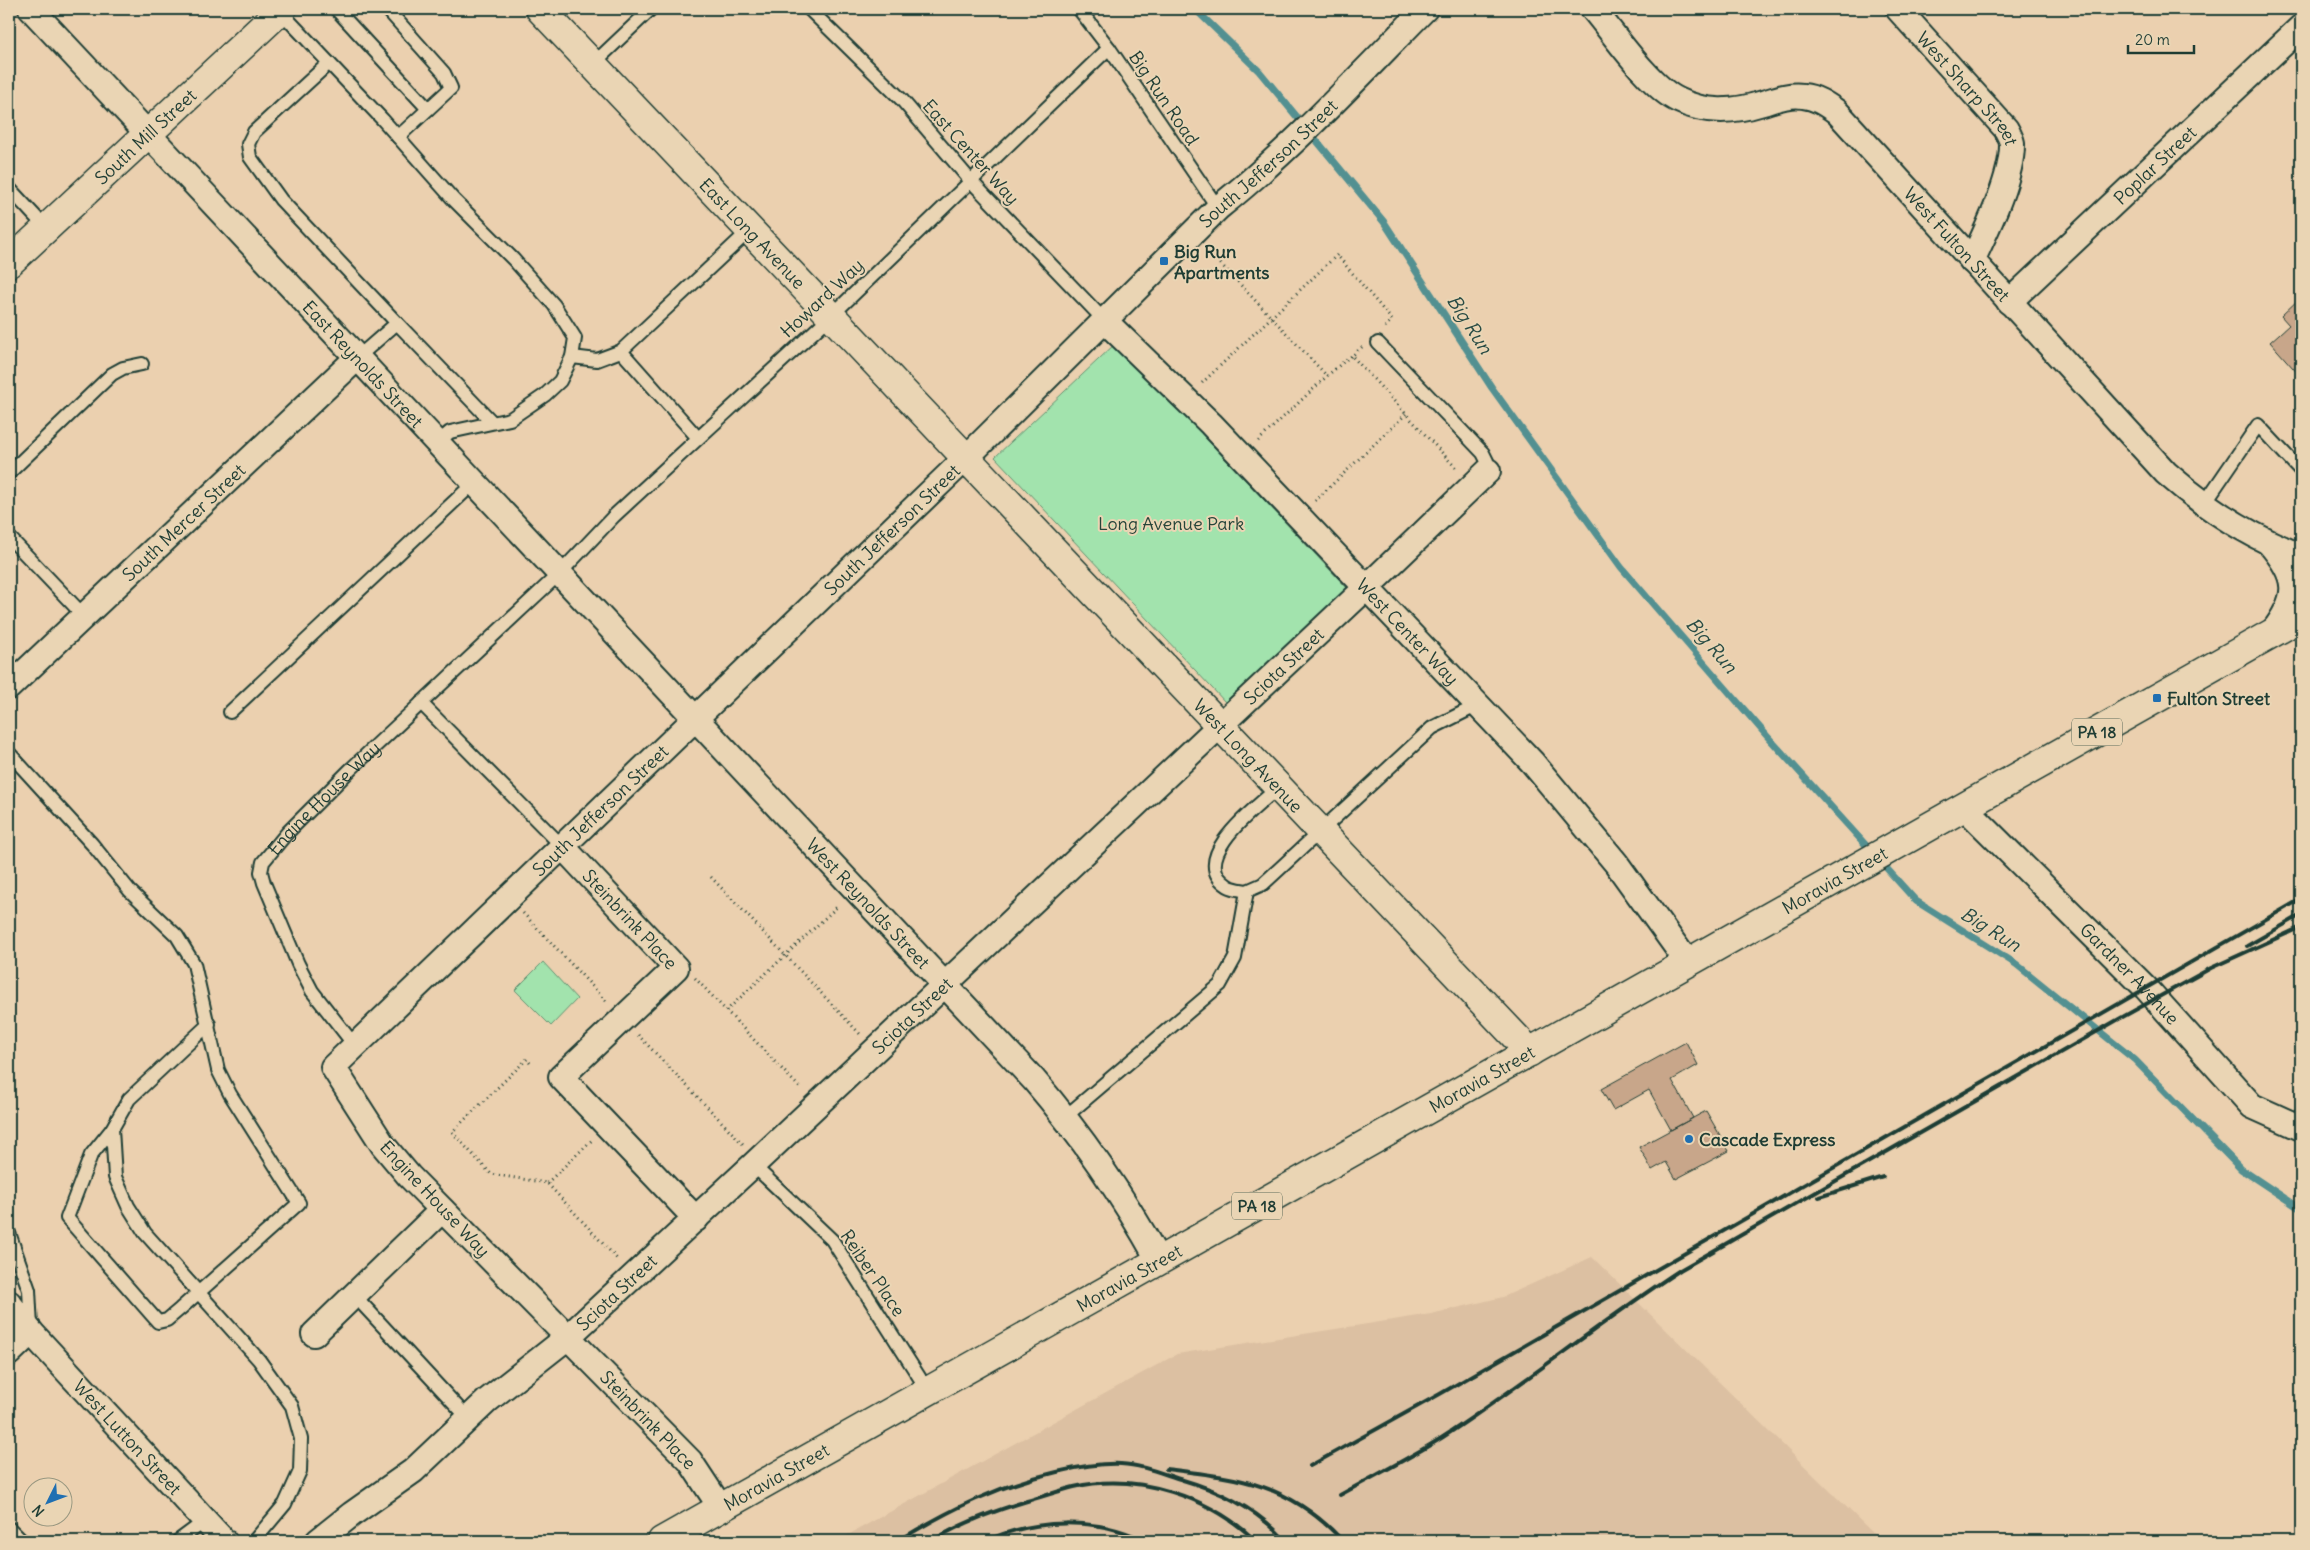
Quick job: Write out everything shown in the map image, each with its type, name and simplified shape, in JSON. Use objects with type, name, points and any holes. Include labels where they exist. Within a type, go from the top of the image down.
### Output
[{"type":"main road","name":"East Long Avenue","points":[[540,9],[965,459]]},
{"type":"main road","name":"South Mill Street","points":[[9,263],[281,10]]},
{"type":"main road","name":"West Long Avenue","points":[[965,459],[1221,725],[1530,1052]]},
{"type":"main road","name":"Moravia Street","points":[[662,1541],[2301,617]]},
{"type":"street","name":"East Reynolds Street","points":[[31,9],[696,718]]},
{"type":"street","name":"South Jefferson Street","points":[[355,1046],[965,459],[1218,208],[1258,176],[1425,9]]},
{"type":"street","name":"West Fulton Street","points":[[1593,9],[1657,85],[1676,100],[1699,108],[1723,111],[1746,108],[1786,96],[1804,96],[1822,101],[1837,112],[2152,459],[2204,504],[2269,543],[2301,556]]},
{"type":"street","name":"West Sharp Street","points":[[1898,9],[2006,129],[2012,142],[2010,162],[2003,185],[1972,262]]},
{"type":"street","name":"Poplar Street","points":[[2009,302],[2301,27]]},
{"type":"street","name":"West Center Way","points":[[1104,320],[1210,424],[1532,762],[1576,814],[1688,963]]},
{"type":"street","name":"South Mercer Street","points":[[9,687],[358,357]]},
{"type":"street","name":"Sciota Street","points":[[318,1541],[352,1514],[413,1471],[468,1418],[529,1366],[568,1337],[1221,725],[1488,471]]},
{"type":"street","points":[[2269,543],[2284,561],[2291,575],[2293,589],[2292,602],[2286,615],[2272,633]]},
{"type":"street","name":"West Reynolds Street","points":[[696,718],[945,984],[1066,1117],[1114,1184],[1159,1261]]},
{"type":"street","name":"Gardner Avenue","points":[[1964,807],[2146,988],[2252,1106],[2301,1128]]},
{"type":"street","name":"Steinbrink Place","points":[[562,846],[676,968],[561,1077],[696,1219]]},
{"type":"street","name":"Engine House Way","points":[[355,1046],[334,1067],[383,1145],[409,1176],[568,1337]]},
{"type":"street","points":[[314,1334],[442,1210]]},
{"type":"street","name":"West Lutton Street","points":[[9,1303],[31,1332],[224,1541]]},
{"type":"street","points":[[9,1353],[31,1332]]},
{"type":"street","name":"Steinbrink Place","points":[[568,1337],[690,1461],[722,1508]]},
{"type":"lane","points":[[336,9],[428,110]]},
{"type":"lane","points":[[387,9],[444,72],[451,88],[398,137]]},
{"type":"lane","points":[[593,64],[651,9]]},
{"type":"lane","name":"East Center Way","points":[[809,9],[902,100],[970,180],[1104,320]]},
{"type":"lane","name":"Big Run Road","points":[[1079,9],[1110,48],[1218,208]]},
{"type":"lane","points":[[281,10],[453,199],[513,259],[554,305],[575,338],[572,357],[560,381],[546,395],[510,419],[450,432],[438,442]]},
{"type":"lane","name":"Howard Way","points":[[560,573],[614,516],[831,316],[970,180],[1110,48]]},
{"type":"lane","points":[[329,63],[254,132],[248,144],[250,156],[281,200],[492,422]]},
{"type":"lane","points":[[9,188],[46,228]]},
{"type":"lane","points":[[572,357],[597,360],[621,351],[750,230]]},
{"type":"lane","points":[[358,357],[396,323]]},
{"type":"lane","points":[[1374,340],[1483,453],[1487,461],[1488,471]]},
{"type":"lane","points":[[621,351],[698,438]]},
{"type":"lane","points":[[9,473],[112,374],[122,368],[142,364]]},
{"type":"lane","points":[[2204,504],[2258,425],[2301,471]]},
{"type":"lane","points":[[230,712],[475,482]]},
{"type":"lane","points":[[9,537],[84,616]]},
{"type":"lane","name":"Engine House Way","points":[[355,1046],[316,997],[298,964],[264,883],[263,862],[287,833],[421,703],[560,573]]},
{"type":"lane","name":"Steinbrink Place","points":[[421,703],[562,846]]},
{"type":"lane","points":[[1279,787],[1224,838],[1215,858],[1216,873],[1228,886],[1247,891],[1263,884],[1432,728],[1478,705]]},
{"type":"lane","points":[[9,753],[92,844],[130,891],[177,936],[194,964],[209,1024],[218,1070],[230,1094],[300,1203],[167,1320],[158,1322],[67,1218],[91,1155],[112,1129],[129,1099],[209,1024]]},
{"type":"lane","points":[[1066,1117],[1220,985],[1235,958],[1247,891]]},
{"type":"lane","points":[[112,1129],[115,1177],[128,1206],[145,1233],[259,1360],[292,1406],[301,1439],[300,1471],[285,1504],[254,1541]]},
{"type":"lane","name":"Reiber Place","points":[[753,1165],[832,1240],[928,1392]]},
{"type":"lane","points":[[9,1233],[29,1290],[31,1332]]},
{"type":"lane","points":[[354,1295],[468,1418]]},
{"type":"lane","points":[[178,1541],[205,1521]]},
{"type":"lane","points":[[9,1528],[22,1541]]},
{"type":"path","points":[[1196,388],[1337,255],[1392,320],[1374,340],[1348,358],[1327,376],[1252,447]]},
{"type":"path","points":[[1217,260],[1327,376]]},
{"type":"path","points":[[1352,356],[1459,470]]},
{"type":"path","points":[[1309,506],[1406,414]]},
{"type":"path","points":[[712,877],[860,1034]]},
{"type":"path","points":[[726,1011],[841,902]]},
{"type":"path","points":[[676,968],[692,975],[802,1089]]},
{"type":"path","points":[[530,1063],[527,1059],[452,1132],[491,1174],[548,1183],[621,1262]]},
{"type":"path","points":[[548,1183],[598,1134]]},
{"type":"shaded area","points":[[1592,1257],[1881,1541],[837,1541],[1177,1354],[1431,1314],[1503,1297]]},
{"type":"green space","name":"Long Avenue Park","points":[[1116,343],[1347,588],[1226,703],[995,457]]},
{"type":"green space","points":[[543,962],[577,999],[551,1026],[515,990]]},
{"type":"building","points":[[2301,297],[2301,377],[2270,342],[2289,325],[2281,316]]},
{"type":"building","name":"Cascade Express","points":[[1686,1042],[1698,1065],[1672,1080],[1693,1118],[1671,1130],[1649,1090],[1613,1110],[1601,1089]]},
{"type":"building","name":"Cascade Express","points":[[1706,1111],[1729,1151],[1676,1179],[1666,1162],[1652,1170],[1639,1147]]},
{"type":"waterway","name":"Big Run","points":[[1195,9],[1259,71],[1384,222],[1492,388],[1621,567],[1767,736],[1873,853]]},
{"type":"waterway","name":"Big Run","points":[[1880,861],[1916,901],[2016,964],[2135,1060],[2241,1169],[2301,1209]]},
{"type":"railway","points":[[1310,1466],[1440,1394],[2301,899]]},
{"type":"railway","points":[[2247,946],[2301,915]]},
{"type":"railway","points":[[1340,1495],[1443,1437],[1680,1270],[2211,968],[2301,927]]},
{"type":"railway","points":[[1819,1197],[1883,1177]]},
{"type":"railway","points":[[898,1541],[955,1509],[995,1491],[1036,1477],[1073,1468],[1113,1464],[1145,1468],[1225,1496],[1252,1511],[1286,1541]]},
{"type":"railway","points":[[1166,1469],[1240,1480],[1283,1495],[1323,1522],[1343,1541]]},
{"type":"railway","points":[[932,1541],[978,1518],[1015,1505],[1062,1490],[1098,1483],[1123,1483],[1171,1492],[1217,1512],[1238,1525],[1256,1541]]},
{"type":"railway","points":[[986,1541],[1005,1533],[1025,1528],[1066,1523],[1087,1524],[1107,1528],[1145,1541]]},
{"type":"railway","points":[[1047,1541],[1057,1541]]},
{"type":"place","name":"Big Run Apartments","points":[[1164,261]]},
{"type":"place","name":"Fulton Street","points":[[2157,698]]},
{"type":"place","name":"Cascade Express","points":[[1689,1139]]}]
